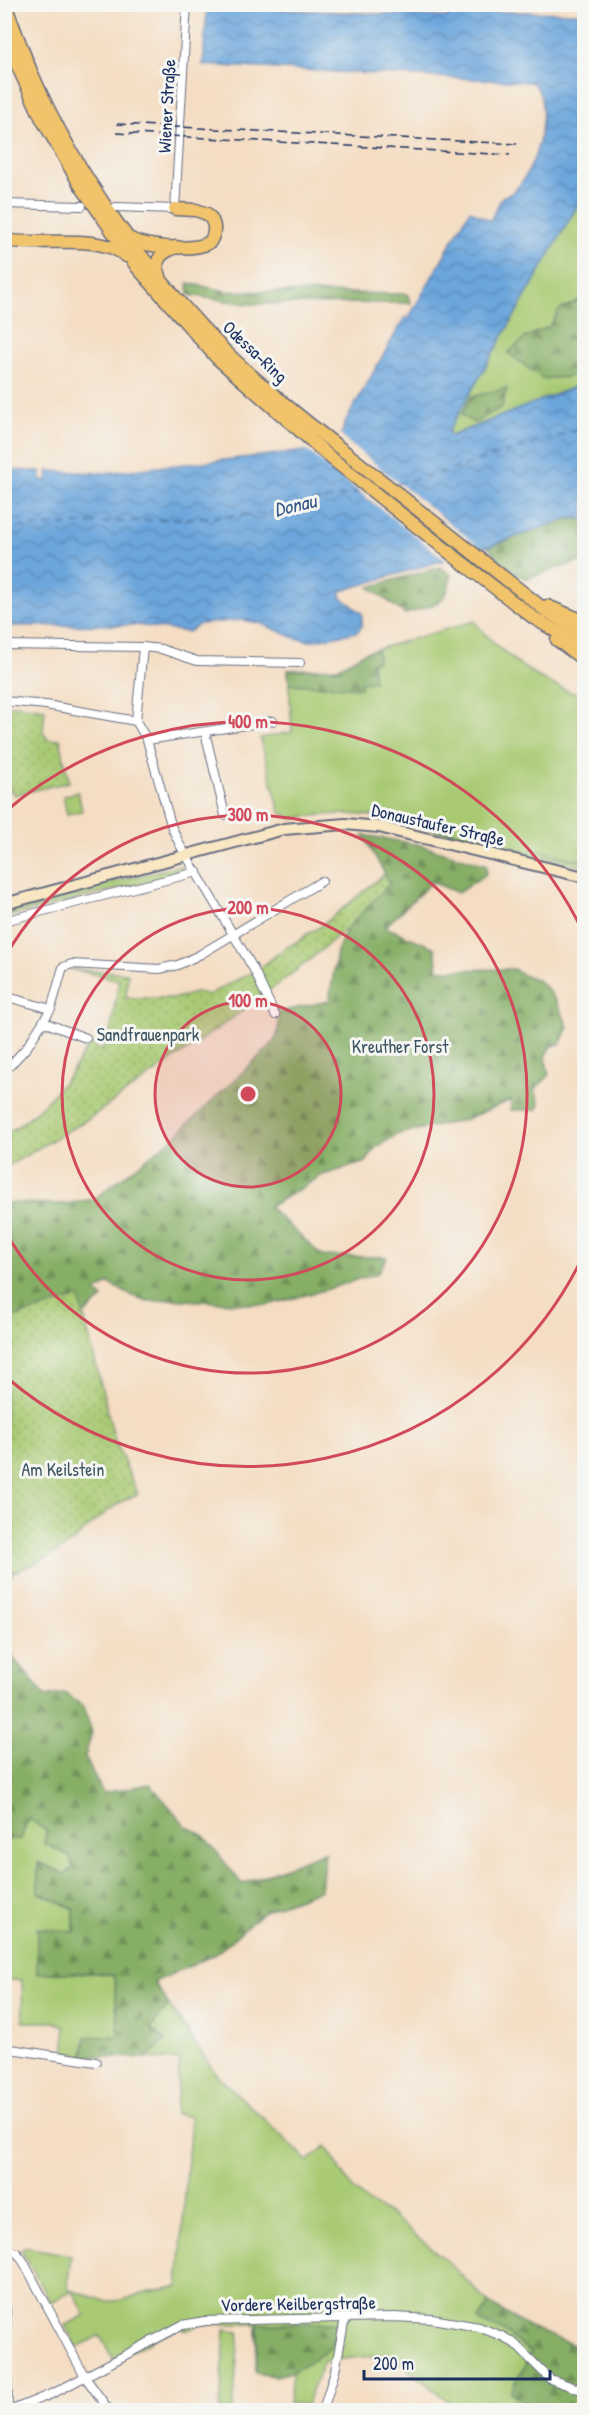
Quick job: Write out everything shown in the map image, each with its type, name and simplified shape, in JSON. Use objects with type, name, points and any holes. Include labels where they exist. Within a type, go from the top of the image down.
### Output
[{"type":"highway","name":"Odessa-Ring","points":[[5,4],[9,36],[47,116],[99,213],[137,267],[217,358],[331,458],[460,561],[529,606],[585,635]]},
{"type":"highway","name":"Odessa-Ring","points":[[59,139],[130,238],[225,351],[285,404],[529,606],[534,618],[585,648]]},
{"type":"highway","points":[[130,238],[140,244],[200,248],[210,242],[215,232],[213,222],[204,212],[175,209]]},
{"type":"highway","points":[[81,243],[94,241],[101,234],[102,224],[99,213]]},
{"type":"highway","points":[[4,240],[107,246],[117,249],[137,267]]},
{"type":"highway","points":[[157,272],[156,263],[162,255],[177,246]]},
{"type":"highway","points":[[529,606],[585,621]]},
{"type":"highway","points":[[534,618],[557,640],[585,660]]},
{"type":"main road","name":"Donaustaufer Straße","points":[[4,904],[284,829],[352,824],[400,831],[585,877]]},
{"type":"street","name":"Wiener Straße","points":[[175,209],[187,4]]},
{"type":"street","points":[[4,204],[82,206]]},
{"type":"street","points":[[116,207],[175,209]]},
{"type":"street","points":[[4,645],[143,647],[161,649],[197,661],[300,663]]},
{"type":"street","points":[[143,647],[136,721],[147,740],[172,828],[253,968],[275,1015]]},
{"type":"street","points":[[4,701],[45,705],[136,721]]},
{"type":"street","points":[[147,740],[273,721]]},
{"type":"street","points":[[205,732],[225,815]]},
{"type":"street","points":[[4,921],[196,872]]},
{"type":"street","points":[[4,1072],[27,1047],[51,1009],[60,972],[67,965],[149,969],[169,967],[188,961],[322,880]]},
{"type":"street","points":[[4,996],[51,1009]]},
{"type":"street","points":[[43,1022],[86,1038]]},
{"type":"street","points":[[4,2048],[96,2062]]},
{"type":"street","points":[[4,2249],[17,2253],[22,2259],[85,2377],[109,2410]]},
{"type":"street","points":[[6,2308],[10,2410]]},
{"type":"street","points":[[323,2410],[335,2371],[345,2318]]},
{"type":"street","name":"Vordere Keilbergstraße","points":[[10,2410],[41,2400],[182,2325],[205,2321],[432,2319],[479,2327],[515,2344],[550,2379],[585,2391]]},
{"type":"green space","points":[[584,194],[584,383],[450,436],[448,432]]},
{"type":"green space","points":[[188,283],[226,291],[407,294],[411,303],[247,304],[189,295]]},
{"type":"green space","points":[[584,298],[584,367],[568,377],[543,379],[508,353],[525,338],[550,326],[559,310]]},
{"type":"green space","points":[[507,388],[502,407],[474,423],[461,415],[471,397]]},
{"type":"green space","points":[[571,518],[584,519],[584,560],[525,579],[504,565],[488,547]]},
{"type":"green space","points":[[440,567],[451,575],[442,599],[430,606],[405,614],[369,587]]},
{"type":"green space","points":[[474,621],[496,645],[523,667],[553,685],[584,696],[584,861],[530,849],[584,862],[584,867],[430,830],[427,826],[467,835],[401,820],[336,814],[291,819],[280,812],[260,738],[292,732],[288,670],[338,668],[364,653]]},
{"type":"green space","points":[[377,649],[378,661],[372,662],[374,681],[361,682],[361,688],[289,684],[288,670],[338,668],[364,653]]},
{"type":"green space","points":[[16,705],[45,709],[43,733],[49,740],[60,739],[69,782],[14,795],[5,780],[4,706]]},
{"type":"green space","points":[[78,792],[82,811],[67,814],[63,796]]},
{"type":"green space","name":"Kreuther Forst","points":[[363,835],[416,844],[487,865],[486,874],[458,893],[432,882],[385,927],[435,948],[438,970],[514,969],[520,974],[535,979],[546,988],[559,1007],[568,1027],[560,1044],[551,1046],[545,1056],[549,1076],[535,1089],[540,1105],[537,1110],[511,1110],[511,1100],[464,1120],[398,1134],[376,1147],[366,1162],[323,1175],[269,1207],[322,1256],[387,1257],[378,1273],[268,1305],[166,1299],[151,1301],[136,1298],[109,1283],[96,1292],[103,1298],[70,1327],[12,1551],[12,1575],[5,1579],[4,1203],[65,1204],[94,1199],[172,1139],[269,1047],[278,1031],[278,1012],[329,1001],[337,951],[347,928],[390,883]]},
{"type":"green space","points":[[178,866],[186,868],[187,872],[5,917],[5,909]]},
{"type":"green space","name":"Sandfrauenpark","points":[[385,874],[390,883],[347,928],[311,959],[248,1007],[91,1117],[5,1168],[4,1135],[30,1117],[53,1095],[73,1070],[90,1043],[102,1051],[111,1027],[119,980],[70,969],[128,973],[126,998],[176,998],[199,992],[208,995],[260,968],[284,949],[304,938]]},
{"type":"green space","name":"Am Keilstein","points":[[79,1297],[115,1441],[138,1494],[111,1508],[74,1540],[50,1556],[5,1575],[5,1320]]},
{"type":"green space","points":[[5,1648],[46,1697],[64,1693],[83,1706],[92,1732],[85,1757],[103,1793],[150,1784],[186,1826],[204,1836],[242,1884],[325,1852],[321,1890],[264,1911],[216,1954],[154,1982],[169,2005],[151,2028],[165,2041],[145,2058],[83,2056],[86,2037],[119,2036],[114,1976],[97,1973],[37,1973],[37,1928],[74,1932],[74,1909],[38,1892],[38,1862],[65,1874],[73,1868],[70,1856],[44,1843],[47,1831],[28,1818],[21,1839],[5,1839]]},
{"type":"green space","points":[[28,1818],[47,1831],[44,1843],[70,1856],[73,1868],[65,1874],[38,1862],[38,1892],[74,1909],[74,1932],[37,1973],[97,1973],[114,1976],[119,2037],[86,2037],[83,2056],[65,2053],[65,2026],[55,2022],[23,2022],[22,1980],[5,1980],[5,1839],[21,1839]]},
{"type":"green space","points":[[169,2005],[216,2074],[308,2161],[326,2146],[352,2188],[368,2202],[390,2214],[446,2260],[489,2303],[478,2321],[503,2331],[531,2353],[511,2392],[534,2410],[459,2410],[389,2354],[324,2361],[306,2405],[289,2403],[292,2372],[275,2376],[256,2373],[257,2324],[203,2324],[184,2330],[184,2324],[114,2360],[100,2336],[77,2347],[65,2326],[85,2315],[73,2291],[51,2302],[21,2250],[26,2247],[71,2255],[67,2289],[105,2301],[120,2301],[146,2292],[178,2287],[191,2117],[175,2114],[180,2060],[145,2058],[165,2041],[151,2028]]},
{"type":"green space","points":[[489,2303],[524,2325],[584,2349],[584,2410],[533,2410],[511,2392],[531,2353],[503,2331],[478,2321]]},
{"type":"green space","points":[[338,2323],[330,2348],[315,2359],[292,2372],[275,2376],[256,2373],[258,2324]]},
{"type":"green space","points":[[225,2329],[239,2332],[233,2410],[220,2410]]},
{"type":"water","name":"Donau","points":[[207,6],[448,17],[449,11],[584,13],[584,194],[448,432],[451,436],[584,383],[584,519],[571,518],[560,521],[481,549],[341,591],[341,597],[362,613],[362,626],[357,632],[310,641],[295,638],[260,623],[241,620],[200,624],[188,632],[136,625],[5,626],[5,470],[41,471],[41,480],[47,481],[48,471],[103,473],[305,451],[342,433],[345,422],[405,317],[408,319],[470,210],[490,221],[502,197],[514,191],[533,162],[539,143],[542,105],[539,91],[531,82],[203,65]]},
{"type":"pier","points":[[338,431],[345,440],[477,545],[487,550],[448,562],[304,448]]},
{"type":"ferry route","points":[[396,484],[437,474],[584,428]]},
{"type":"ferry route","points":[[4,528],[261,514],[365,491]]},
{"type":"railway","points":[[117,124],[518,144]]},
{"type":"railway","points":[[116,133],[510,155]]}]
